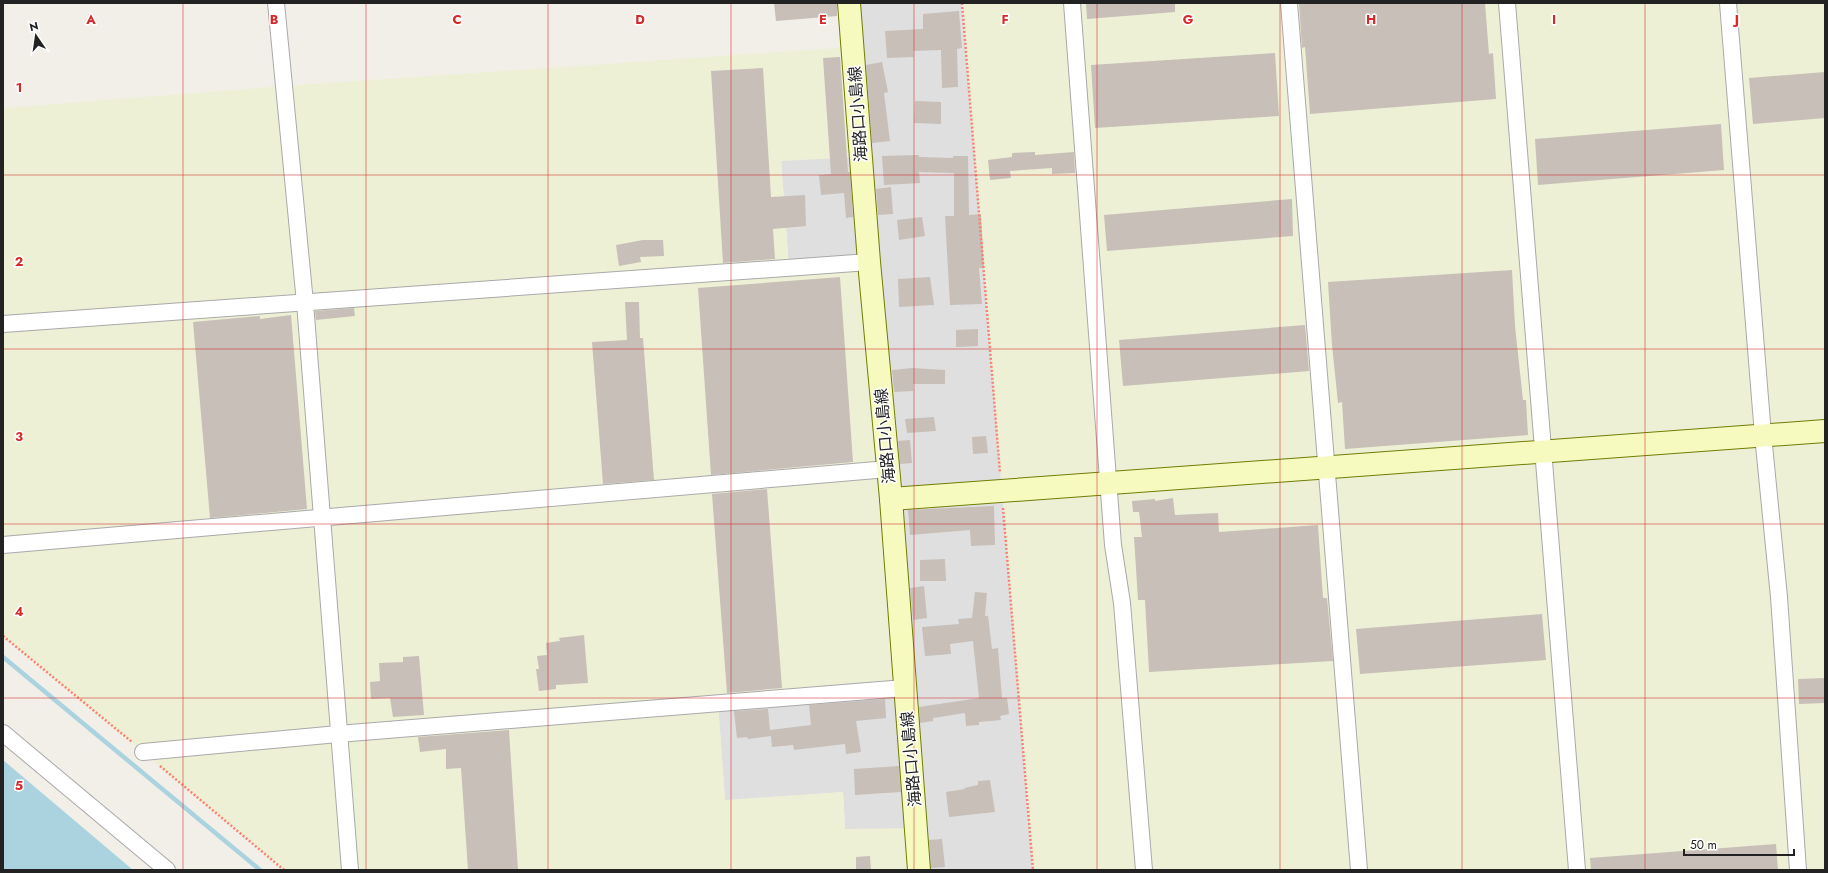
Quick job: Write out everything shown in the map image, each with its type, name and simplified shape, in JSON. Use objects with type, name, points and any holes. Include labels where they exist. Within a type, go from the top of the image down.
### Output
[{"type":"street","points":[[276,3],[305,303],[338,734],[350,870]]},
{"type":"street","name":"海路口小島線","points":[[849,3],[869,262],[891,499],[919,870]]},
{"type":"street","points":[[1072,3],[1113,545],[1122,603],[1144,870]]},
{"type":"street","points":[[1289,3],[1359,870]]},
{"type":"street","points":[[1507,3],[1577,870]]},
{"type":"street","points":[[1728,3],[1763,435],[1779,598],[1798,870]]},
{"type":"street","points":[[3,324],[869,262]]},
{"type":"street","points":[[891,499],[1825,431]]},
{"type":"street","points":[[3,545],[888,469]]},
{"type":"street","points":[[143,752],[338,734],[905,688]]},
{"type":"street","points":[[3,732],[167,870]]},
{"type":"path","points":[[962,3],[1033,870]]},
{"type":"shaded area","points":[[848,3],[962,3],[1033,870],[919,870],[845,829],[843,792],[725,801],[718,703],[789,268],[781,160],[861,156]]},
{"type":"green space","points":[[962,3],[1825,3],[1825,870],[1033,870]]},
{"type":"green space","points":[[853,47],[861,157],[781,161],[789,268],[869,262],[905,688],[718,703],[725,800],[843,792],[845,829],[916,828],[919,870],[284,870],[3,636],[3,108],[284,86]]},
{"type":"water","points":[[3,760],[133,870],[3,870]]},
{"type":"building","points":[[774,3],[837,3],[837,16],[776,21]]},
{"type":"building","points":[[1086,3],[1175,3],[1175,12],[1087,19]]},
{"type":"building","points":[[1299,3],[1485,3],[1489,54],[1493,53],[1496,99],[1310,114],[1305,47],[1302,48]]},
{"type":"building","points":[[959,11],[962,48],[957,49],[958,87],[942,88],[941,50],[913,51],[914,57],[887,58],[885,31],[923,29],[923,14]]},
{"type":"building","points":[[1275,53],[1279,116],[1095,128],[1091,65]]},
{"type":"building","points":[[840,57],[848,172],[850,172],[853,217],[846,218],[844,193],[821,195],[819,175],[831,174],[823,58]]},
{"type":"building","points":[[882,62],[888,92],[884,93],[890,141],[872,143],[866,65]]},
{"type":"building","points":[[763,68],[771,197],[805,195],[806,226],[773,229],[775,259],[723,263],[711,71]]},
{"type":"building","points":[[1825,72],[1825,118],[1753,124],[1749,78]]},
{"type":"building","points":[[915,101],[941,102],[941,124],[914,123]]},
{"type":"building","points":[[1721,124],[1724,170],[1538,185],[1535,139]]},
{"type":"building","points":[[1035,152],[1035,155],[1074,152],[1075,173],[1052,174],[1052,168],[1010,171],[1011,178],[990,180],[988,160],[1012,157],[1012,153]]},
{"type":"building","points":[[919,155],[919,157],[953,158],[953,156],[968,156],[969,215],[981,214],[984,268],[979,268],[982,304],[950,305],[945,216],[954,216],[954,173],[919,172],[920,183],[884,185],[882,156]]},
{"type":"building","points":[[891,187],[893,214],[878,215],[876,189]]},
{"type":"building","points":[[1292,199],[1293,236],[1107,251],[1104,215]]},
{"type":"building","points":[[922,217],[925,236],[899,240],[897,220]]},
{"type":"building","points":[[643,240],[663,240],[664,256],[640,257],[641,262],[619,266],[616,245]]},
{"type":"building","points":[[1512,270],[1515,326],[1523,400],[1526,400],[1528,435],[1345,449],[1342,402],[1338,403],[1332,345],[1328,282]]},
{"type":"building","points":[[840,277],[853,462],[711,475],[698,288]]},
{"type":"building","points":[[930,277],[934,305],[899,307],[898,279]]},
{"type":"building","points":[[625,302],[639,302],[640,338],[643,338],[654,480],[603,484],[592,342],[627,340]]},
{"type":"building","points":[[354,308],[355,316],[316,320],[315,311]]},
{"type":"building","points":[[291,315],[307,509],[210,518],[193,322],[260,316],[260,319]]},
{"type":"building","points":[[1305,325],[1309,371],[1123,386],[1119,340]]},
{"type":"building","points":[[978,329],[978,346],[956,347],[956,330]]},
{"type":"building","points":[[912,368],[945,370],[945,384],[913,384],[913,391],[894,392],[892,370]]},
{"type":"building","points":[[934,417],[936,431],[907,433],[905,419]]},
{"type":"building","points":[[986,436],[988,453],[973,454],[972,437]]},
{"type":"building","points":[[910,440],[912,463],[900,464],[898,441]]},
{"type":"building","points":[[767,489],[782,688],[727,693],[712,494]]},
{"type":"building","points":[[1173,498],[1175,515],[1218,513],[1219,532],[1318,525],[1323,598],[1327,598],[1333,661],[1149,672],[1145,600],[1138,600],[1134,537],[1142,537],[1139,512],[1133,512],[1132,501],[1155,499],[1155,501]]},
{"type":"building","points":[[994,506],[995,545],[971,546],[970,530],[910,535],[908,510]]},
{"type":"building","points":[[945,559],[946,581],[920,581],[920,560]]},
{"type":"building","points":[[924,586],[927,618],[913,620],[910,588]]},
{"type":"building","points":[[975,592],[987,593],[985,616],[988,616],[992,649],[998,648],[1002,698],[1007,698],[1009,714],[1000,716],[1001,720],[979,722],[979,725],[966,726],[965,713],[933,718],[933,721],[920,723],[919,707],[979,698],[973,641],[950,644],[951,654],[925,656],[922,627],[959,624],[958,619],[972,618]]},
{"type":"building","points":[[1542,614],[1546,660],[1360,674],[1356,629]]},
{"type":"building","points":[[584,635],[588,683],[556,685],[556,689],[539,691],[536,669],[539,669],[537,656],[547,655],[546,643],[560,641],[559,638]]},
{"type":"building","points":[[419,656],[424,715],[393,717],[390,698],[371,699],[370,682],[380,681],[379,663],[403,662],[403,657]]},
{"type":"building","points":[[1825,678],[1825,703],[1799,704],[1798,679]]},
{"type":"building","points":[[885,699],[886,718],[856,721],[861,752],[846,754],[845,744],[794,750],[793,745],[772,747],[771,736],[748,739],[747,737],[737,738],[734,711],[768,709],[770,730],[811,725],[809,705]]},
{"type":"building","points":[[509,730],[518,870],[468,870],[461,768],[446,769],[446,749],[420,752],[418,737]]},
{"type":"building","points":[[899,766],[901,792],[855,795],[854,769]]},
{"type":"building","points":[[990,780],[995,812],[949,817],[946,792],[978,785],[978,781]]},
{"type":"building","points":[[942,839],[945,867],[931,868],[929,840]]},
{"type":"building","points":[[1776,844],[1778,870],[1591,870],[1590,858]]},
{"type":"building","points":[[870,856],[871,870],[856,870],[856,857]]},
{"type":"waterway","points":[[3,657],[260,870]]}]
